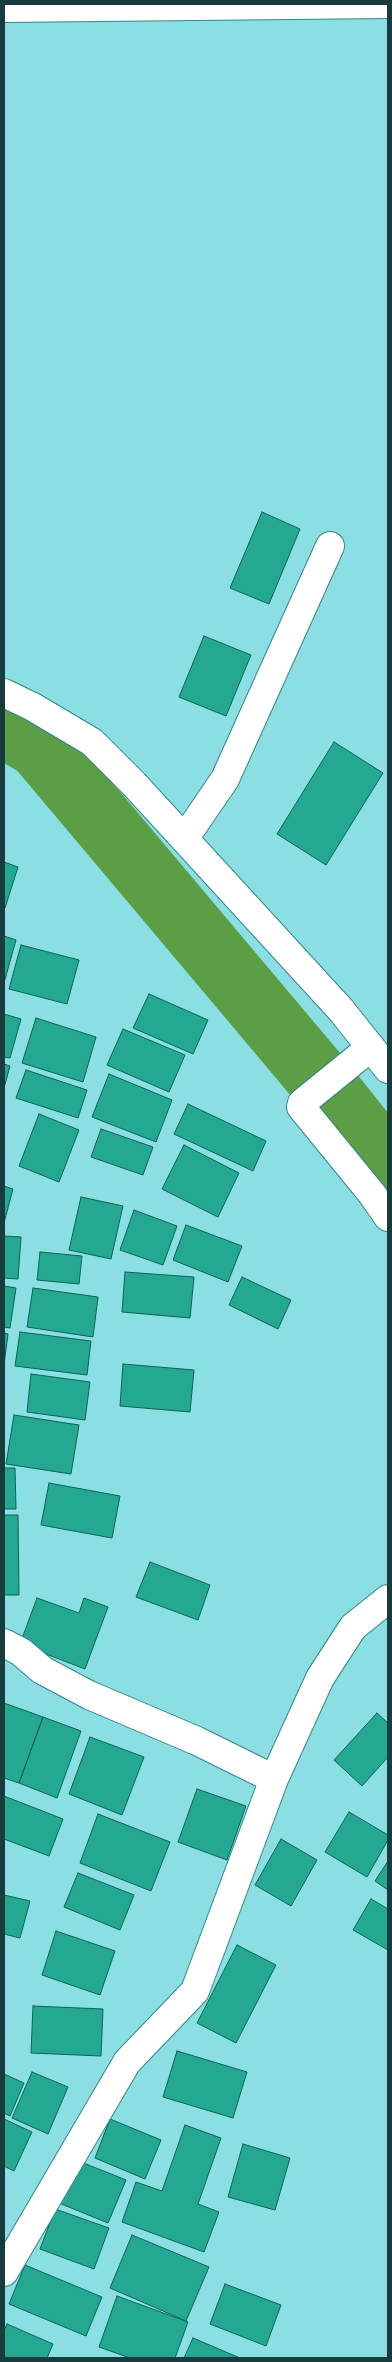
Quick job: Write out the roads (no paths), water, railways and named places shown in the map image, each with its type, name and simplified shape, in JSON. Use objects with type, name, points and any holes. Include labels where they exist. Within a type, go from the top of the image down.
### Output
[{"type":"street","points":[[4,8],[388,4]]},
{"type":"street","points":[[184,838],[225,779],[330,546]]},
{"type":"street","points":[[4,693],[33,707],[92,742],[184,838],[341,1010],[388,1069]]},
{"type":"street","points":[[370,1047],[302,1103],[302,1110],[317,1125],[388,1218]]},
{"type":"street","points":[[4,2272],[127,2062],[195,1991],[274,1779],[320,1678],[353,1627],[388,1599]]},
{"type":"street","points":[[4,1643],[21,1652],[42,1670],[89,1695],[197,1741],[274,1779]]},
{"type":"waterway","points":[[4,725],[39,746],[321,1081],[388,1165]]}]
